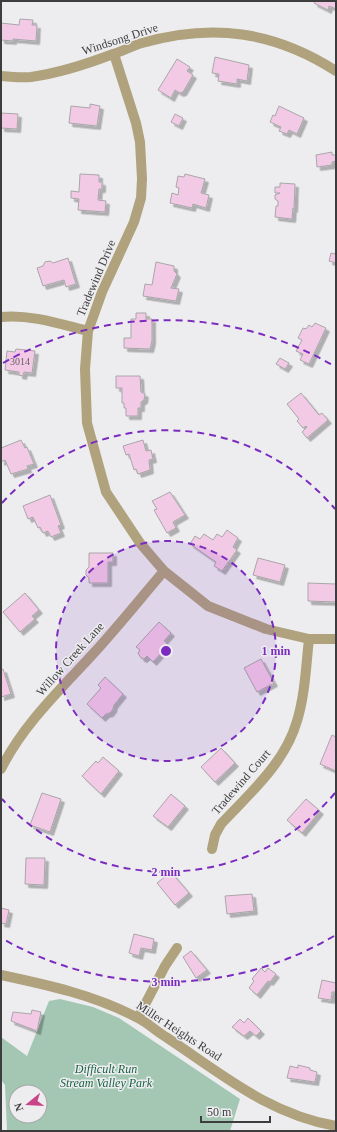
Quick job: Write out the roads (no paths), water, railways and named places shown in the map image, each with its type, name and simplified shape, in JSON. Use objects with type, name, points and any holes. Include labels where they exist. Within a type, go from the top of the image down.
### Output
[{"type":"street","name":"Windsong Drive","points":[[1,76],[30,77],[71,68],[168,36],[224,32],[269,39],[285,44],[321,61],[336,71]]},
{"type":"street","name":"Tradewind Drive","points":[[114,54],[136,123],[140,142],[142,179],[141,198],[134,222],[102,292],[88,331],[85,369],[87,423],[106,492],[140,543],[164,571],[208,606],[266,630],[309,639],[336,639]]},
{"type":"street","points":[[1,317],[20,317],[42,320],[88,331]]},
{"type":"street","name":"Willow Creek Lane","points":[[1,769],[4,754],[25,728],[107,638],[164,571]]},
{"type":"street","name":"Tradewind Court","points":[[212,849],[216,834],[221,824],[276,765],[290,739],[297,721],[309,639]]},
{"type":"street","points":[[138,1018],[165,966],[177,948]]},
{"type":"street","name":"Miller Heights Road","points":[[1,975],[48,985],[94,998],[138,1018],[263,1102],[296,1117],[336,1126]]},
{"type":"park label","name":"Difficult Run Stream Valley Park","points":[[106,1076]]}]
